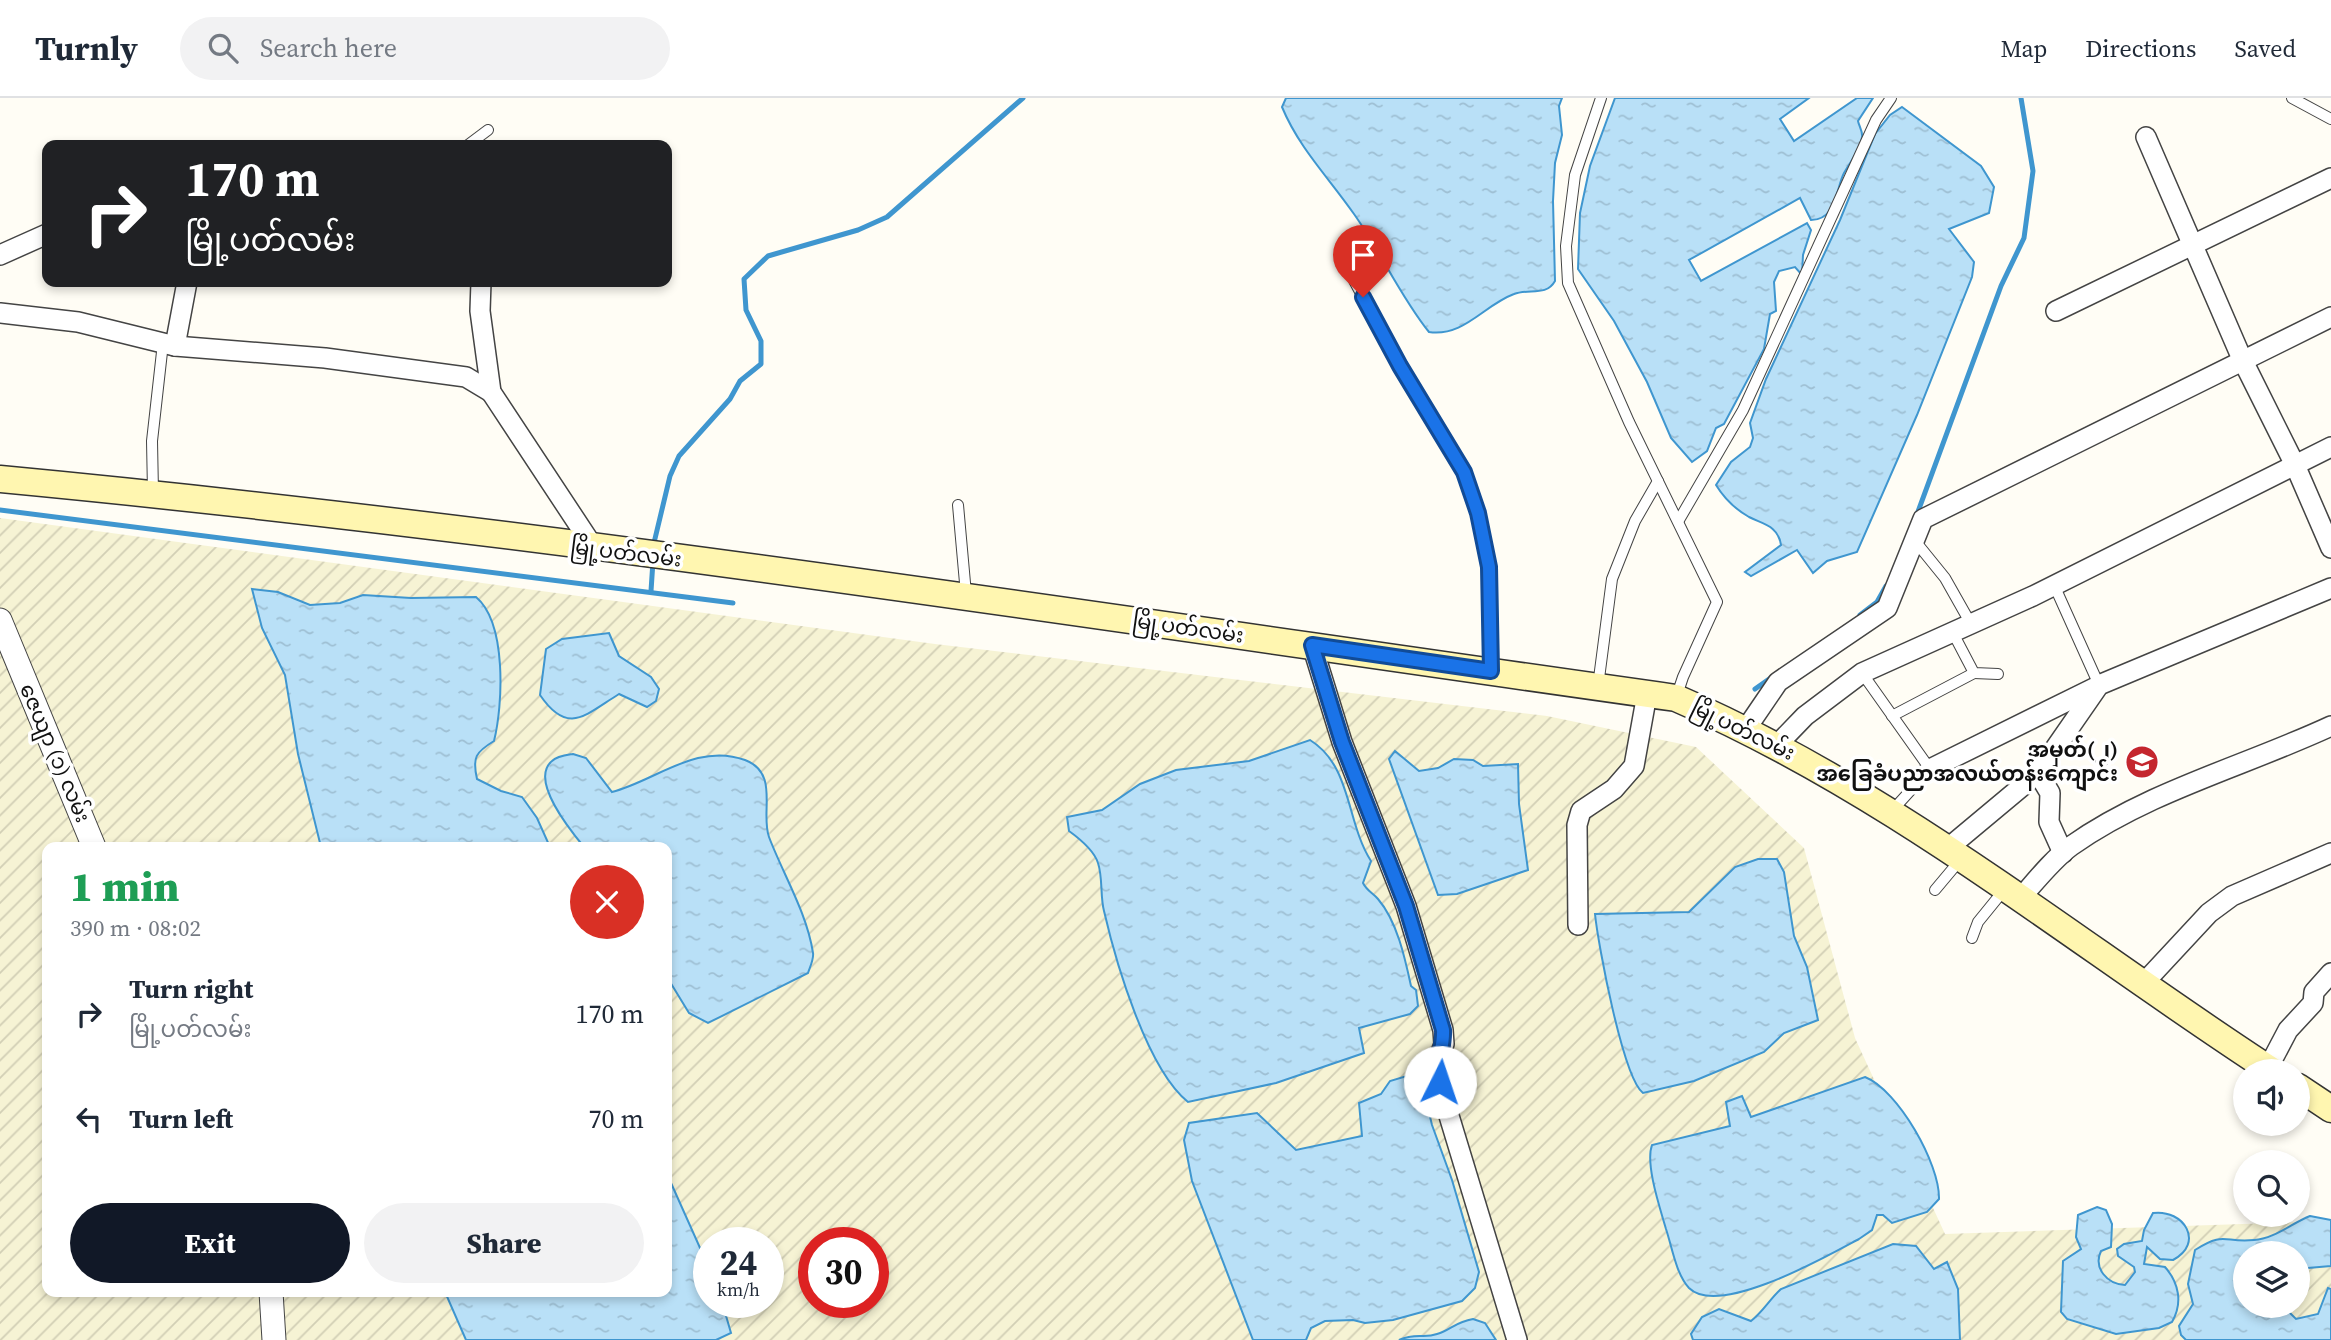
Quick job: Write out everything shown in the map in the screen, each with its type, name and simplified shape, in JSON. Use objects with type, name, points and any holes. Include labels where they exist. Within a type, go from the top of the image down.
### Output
[{"type":"main road","name":"မြို့ပတ်လမ်း","points":[[0,479],[153,494],[594,548],[1312,645],[1676,698],[1777,745],[1890,813],[2255,1059]]},
{"type":"main road","points":[[2310,1095],[2331,1109]]},
{"type":"street","points":[[2146,136],[2242,359],[2295,465],[2331,548]]},
{"type":"street","points":[[2056,311],[2331,178]]},
{"type":"street","points":[[0,255],[42,236]]},
{"type":"street","points":[[169,345],[186,287]]},
{"type":"street","points":[[482,287],[480,311],[491,392]]},
{"type":"street","points":[[0,313],[78,322],[169,345],[325,358],[466,377],[491,392],[594,548]]},
{"type":"street","points":[[1746,729],[1779,682],[1887,608],[1923,519],[2331,317]]},
{"type":"street","points":[[1777,745],[1805,716],[1862,673],[2054,585],[2331,447]]},
{"type":"street","points":[[1930,769],[2099,685],[2331,588]]},
{"type":"street","name":"ဇေယျာ (၁) လမ်း","points":[[0,620],[92,842]]},
{"type":"street","points":[[1312,645],[1342,742],[1406,906],[1443,1030],[1444,1044],[1436,1067],[1517,1340]]},
{"type":"street","points":[[1954,854],[2038,773],[2099,685]]},
{"type":"street","points":[[1578,925],[1577,825],[1581,811],[1614,789],[1634,766],[1647,694]]},
{"type":"street","points":[[2011,895],[2063,853],[2137,807],[2274,753],[2331,726]]},
{"type":"street","points":[[2038,773],[2050,793],[2049,822],[2063,853]]},
{"type":"street","points":[[2142,985],[2209,913],[2232,896],[2331,853]]},
{"type":"street","points":[[2275,1059],[2288,1030],[2313,1003],[2315,992],[2331,973]]},
{"type":"street","points":[[271,1297],[274,1340]]},
{"type":"lane","points":[[1601,98],[1575,175],[1566,246],[1568,283],[1658,481],[1717,602],[1676,698]]},
{"type":"lane","points":[[1679,520],[1743,410],[1876,120],[1891,98]]},
{"type":"lane","points":[[2292,98],[2331,119]]},
{"type":"lane","points":[[475,140],[488,130]]},
{"type":"lane","points":[[1351,275],[1400,366],[1464,472],[1478,513],[1489,567],[1491,671]]},
{"type":"lane","points":[[153,494],[152,441],[169,345]]},
{"type":"lane","points":[[1598,687],[1612,579],[1635,521],[1658,481]]},
{"type":"lane","points":[[958,505],[966,598]]},
{"type":"lane","points":[[1914,540],[1945,578],[1974,673]]},
{"type":"lane","points":[[2054,585],[2099,685]]},
{"type":"lane","points":[[1862,673],[1930,769],[1890,813]]},
{"type":"lane","points":[[1892,716],[1974,673],[1998,674]]},
{"type":"lane","points":[[1935,890],[1954,854]]},
{"type":"lane","points":[[1972,938],[1978,922],[2011,895]]},
{"type":"shaded area","points":[[0,518],[935,644],[1547,716],[1696,747],[1804,848],[1855,1038],[1945,1234],[2233,1224],[2233,1227],[2310,1227],[2310,1222],[2331,1221],[2331,1340],[0,1340]]},
{"type":"water","points":[[1286,98],[1562,98],[1559,106],[1562,135],[1555,163],[1553,201],[1555,281],[1547,289],[1520,292],[1503,299],[1453,330],[1429,332],[1364,229],[1297,136],[1282,107]]},
{"type":"water","points":[[1615,98],[1809,98],[1780,119],[1794,141],[1857,98],[1873,98],[1858,121],[1862,135],[1860,146],[1844,173],[1831,209],[1826,215],[1811,220],[1800,198],[1689,260],[1701,281],[1807,223],[1811,230],[1803,255],[1802,275],[1795,267],[1779,271],[1774,282],[1776,311],[1770,314],[1764,349],[1724,424],[1716,428],[1707,451],[1692,462],[1671,438],[1647,382],[1614,321],[1578,269],[1580,213],[1590,166]]},
{"type":"water","points":[[1902,107],[1981,166],[1994,187],[1989,213],[1949,229],[1974,262],[1972,277],[1917,415],[1857,552],[1827,561],[1813,573],[1797,550],[1751,576],[1745,572],[1781,545],[1779,538],[1769,526],[1735,507],[1716,485],[1731,462],[1750,447],[1753,438],[1750,423],[1766,379],[1840,220],[1875,134],[1890,115]]},
{"type":"water","points":[[252,589],[278,592],[310,605],[340,603],[363,595],[411,598],[476,597],[486,609],[493,625],[500,665],[499,707],[494,741],[483,748],[475,760],[477,779],[501,791],[522,797],[537,818],[548,842],[320,842],[298,754],[285,675],[262,628]]},
{"type":"water","points":[[609,633],[619,656],[651,677],[659,689],[656,701],[647,707],[619,694],[577,718],[559,715],[540,695],[546,649],[562,639]]},
{"type":"water","points":[[1310,740],[1324,751],[1341,779],[1363,846],[1371,861],[1363,883],[1385,908],[1395,929],[1411,986],[1416,990],[1418,1006],[1410,1014],[1359,1028],[1364,1053],[1276,1083],[1188,1102],[1159,1066],[1135,1014],[1109,933],[1098,863],[1090,849],[1069,831],[1067,817],[1102,810],[1140,784],[1176,770],[1249,761]]},
{"type":"water","points":[[1395,751],[1419,771],[1438,768],[1454,759],[1473,760],[1483,766],[1518,764],[1519,804],[1528,870],[1457,894],[1438,895],[1389,759]]},
{"type":"water","points":[[573,754],[586,758],[612,792],[693,759],[727,756],[756,766],[766,784],[769,837],[810,938],[813,955],[808,973],[708,1023],[689,1013],[672,985],[672,842],[580,842],[554,805],[545,780],[546,769],[559,757]]},
{"type":"water","points":[[1758,859],[1777,859],[1784,872],[1794,936],[1807,967],[1818,1020],[1784,1033],[1764,1052],[1694,1081],[1643,1093],[1627,1063],[1620,1038],[1606,980],[1595,914],[1689,912],[1735,867]]},
{"type":"water","points":[[1410,1075],[1421,1079],[1432,1125],[1452,1180],[1479,1272],[1475,1288],[1462,1301],[1393,1320],[1365,1323],[1353,1320],[1325,1321],[1311,1328],[1306,1340],[1253,1340],[1192,1181],[1184,1140],[1189,1123],[1257,1113],[1296,1150],[1362,1136],[1359,1103],[1381,1094],[1390,1081]]},
{"type":"water","points":[[1865,1077],[1891,1097],[1915,1130],[1932,1167],[1939,1199],[1927,1212],[1892,1223],[1883,1215],[1877,1215],[1872,1230],[1859,1239],[1774,1281],[1724,1295],[1704,1295],[1689,1288],[1678,1268],[1657,1198],[1650,1163],[1652,1145],[1730,1126],[1726,1102],[1742,1096],[1751,1117]]},
{"type":"water","points":[[672,1185],[693,1232],[693,1318],[727,1318],[731,1333],[716,1340],[466,1340],[447,1297],[672,1297]]},
{"type":"water","points":[[2097,1207],[2106,1210],[2112,1224],[2111,1247],[2101,1251],[2100,1269],[2107,1278],[2118,1284],[2125,1285],[2135,1272],[2134,1267],[2118,1256],[2117,1249],[2124,1244],[2142,1241],[2144,1230],[2153,1213],[2174,1216],[2187,1229],[2188,1245],[2183,1253],[2173,1260],[2160,1259],[2147,1247],[2144,1264],[2165,1267],[2174,1280],[2178,1293],[2178,1308],[2172,1322],[2159,1328],[2116,1334],[2067,1319],[2061,1312],[2063,1261],[2081,1249],[2076,1237],[2078,1215]]},
{"type":"water","points":[[2310,1216],[2331,1220],[2331,1266],[2310,1268],[2310,1241],[2244,1241],[2276,1234],[2289,1227],[2310,1227]]},
{"type":"water","points":[[2224,1239],[2244,1241],[2233,1241],[2233,1318],[2310,1318],[2318,1314],[2328,1288],[2331,1289],[2331,1340],[2186,1340],[2181,1335],[2179,1326],[2193,1304],[2188,1284],[2195,1250]]},
{"type":"water","points":[[1893,1244],[1916,1246],[1934,1269],[1947,1262],[1958,1289],[1960,1340],[1693,1340],[1691,1334],[1702,1317],[1719,1309],[1751,1321],[1781,1289]]},
{"type":"water","points":[[1473,1319],[1485,1323],[1496,1340],[1399,1340],[1437,1334]]},
{"type":"waterway","points":[[653,547],[670,476],[679,456],[730,399],[740,381],[761,364],[761,341],[746,310],[744,279],[768,256],[858,230],[887,217],[1023,98]]},
{"type":"waterway","points":[[1916,517],[2001,286],[2024,238],[2033,171],[2021,98]]},
{"type":"waterway","points":[[0,510],[733,603]]},
{"type":"waterway","points":[[651,591],[653,561]]},
{"type":"waterway","points":[[1860,615],[1877,602],[1886,586]]},
{"type":"waterway","points":[[1755,689],[1772,677]]},
{"type":"place","name":"အမှတ်(၂) အခြေခံပညာအလယ်တန်းကျောင်း","points":[[2142,762]]},
{"type":"route","points":[[1363,297],[1400,366],[1464,472],[1478,513],[1489,567],[1491,671],[1312,645],[1342,742],[1406,906],[1443,1030],[1444,1044],[1436,1067],[1440,1082]]}]
